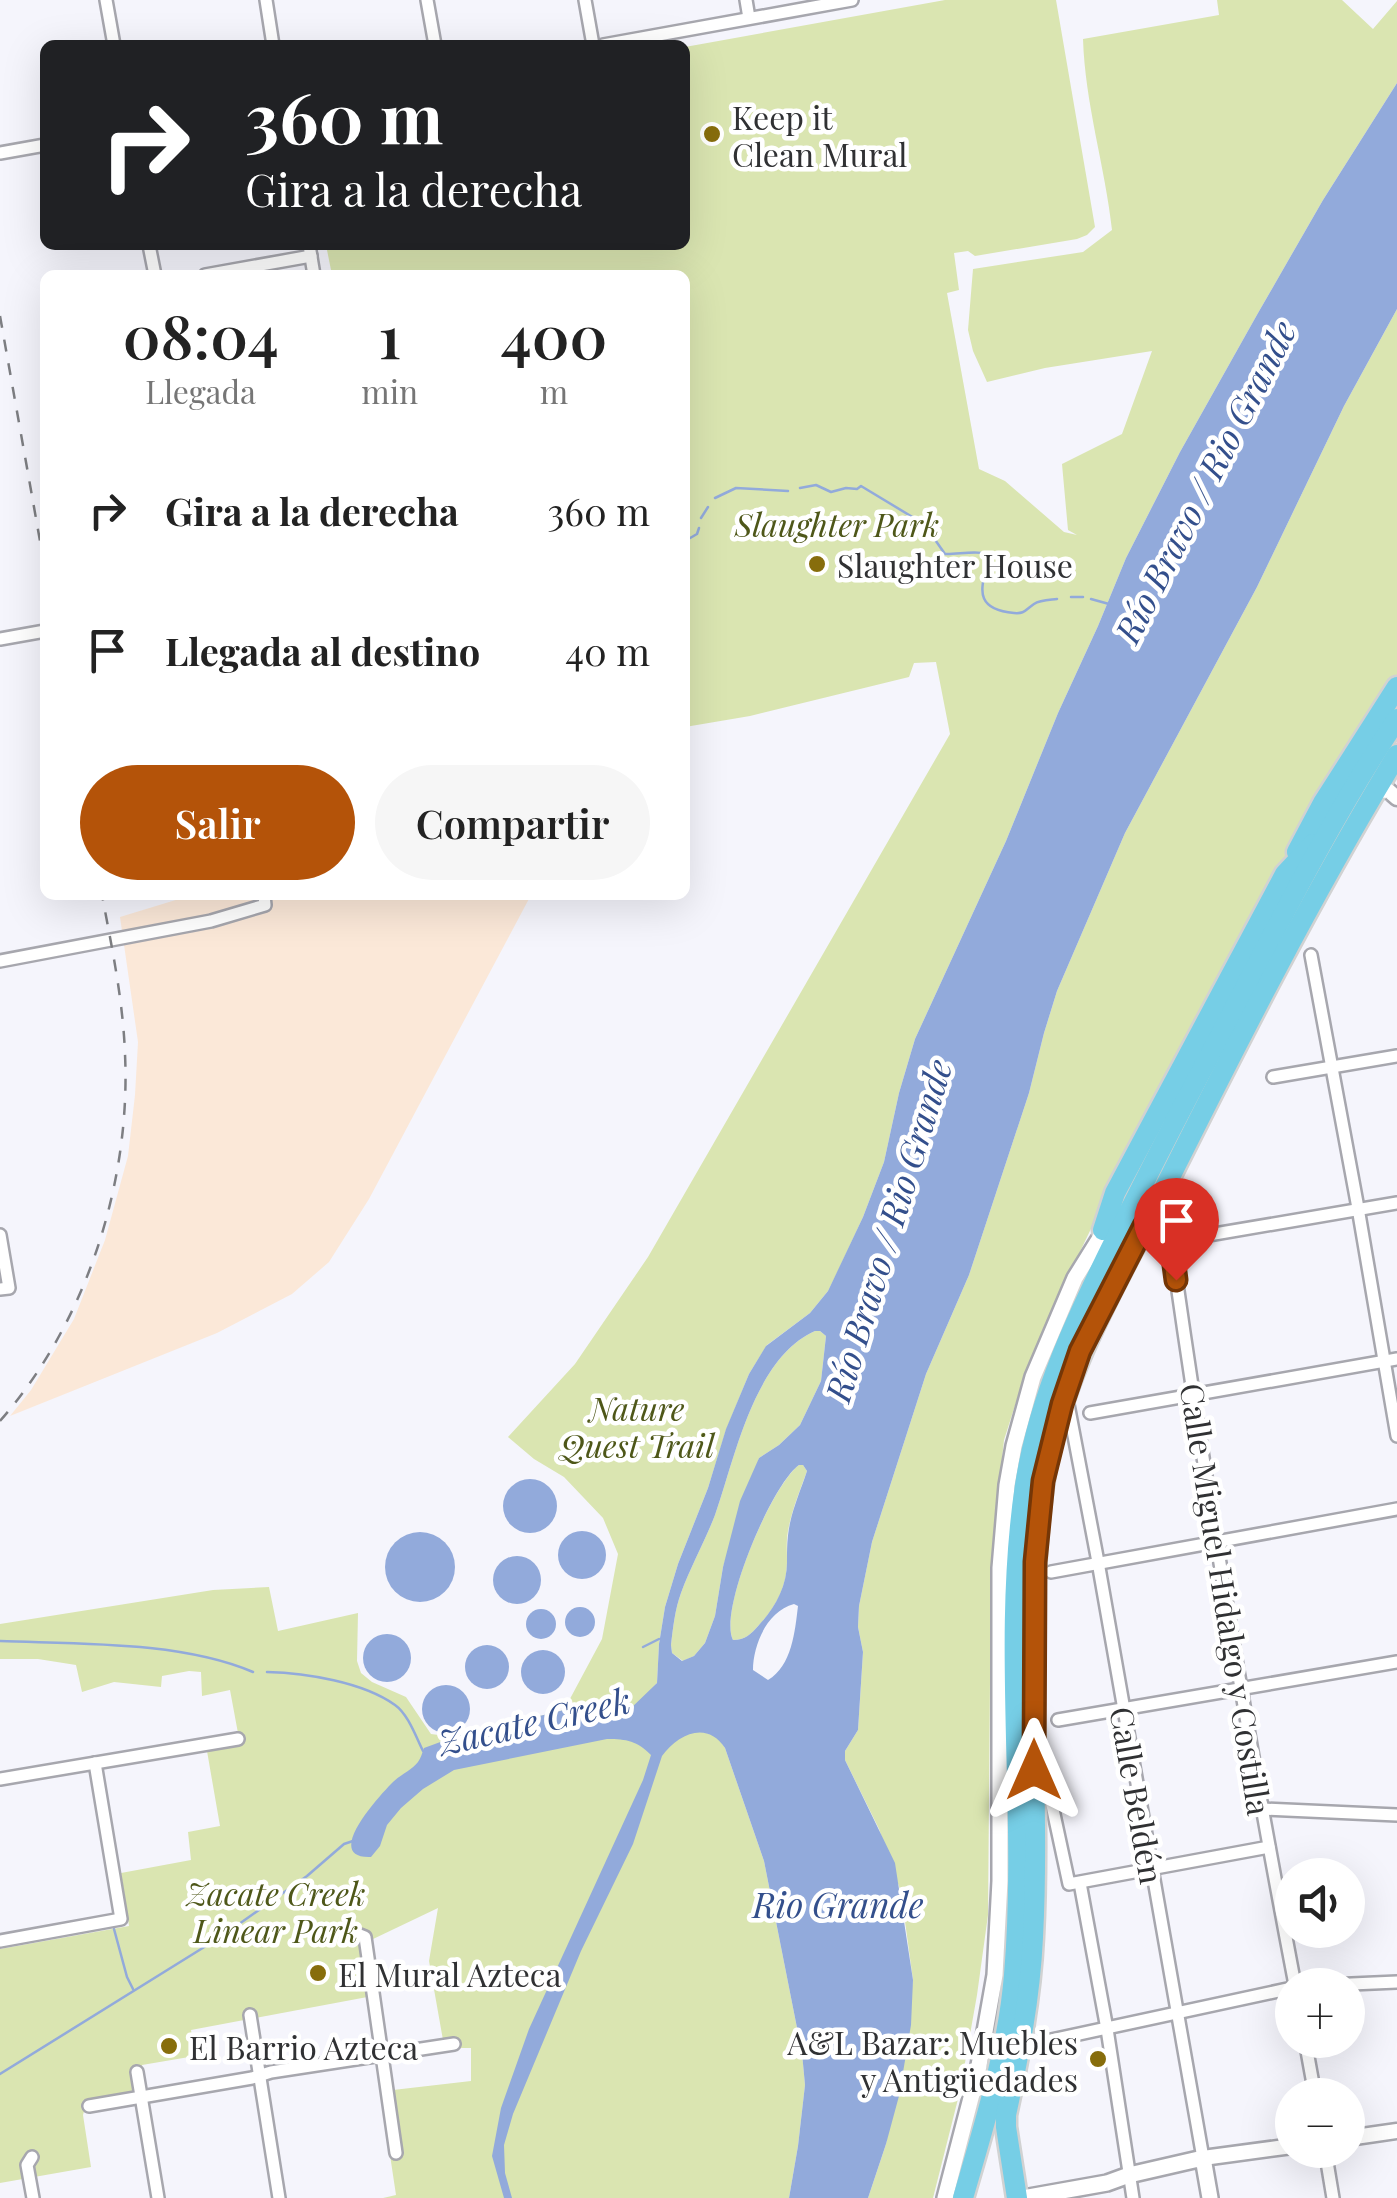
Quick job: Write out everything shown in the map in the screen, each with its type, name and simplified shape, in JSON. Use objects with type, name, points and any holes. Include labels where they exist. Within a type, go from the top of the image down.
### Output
[{"type":"highway","points":[[1103,1230],[1115,1193],[1285,874],[1323,804],[1397,687]]},
{"type":"highway","points":[[1020,2198],[1006,2115],[1026,2022],[1033,1933],[1036,1544],[1043,1481],[1080,1351],[1182,1106],[1335,820],[1397,720]]},
{"type":"highway","points":[[963,2198],[989,2110],[1014,1979],[1016,1628],[1019,1548],[1030,1452],[1076,1319],[1397,755]]},
{"type":"highway","points":[[1285,874],[1335,820]]},
{"type":"highway","points":[[1002,2042],[1006,2063],[993,2141],[998,2160],[1013,2171]]},
{"type":"main road","points":[[945,2198],[978,2071],[996,1975],[1000,1881],[1000,1568],[1014,1446],[1033,1377],[1075,1278],[1103,1230],[1117,1216],[1135,1221]]},
{"type":"main road","points":[[1020,2198],[1203,2158]]},
{"type":"main road","name":"Calle Beldén","points":[[1203,2158],[1210,2198]]},
{"type":"street","points":[[106,0],[113,40]]},
{"type":"street","points":[[266,0],[273,40]]},
{"type":"street","points":[[427,0],[434,40]]},
{"type":"street","points":[[585,0],[591,40]]},
{"type":"street","points":[[746,0],[749,18]]},
{"type":"street","points":[[630,40],[852,0]]},
{"type":"street","points":[[0,154],[40,147]]},
{"type":"street","points":[[227,270],[310,251]]},
{"type":"street","points":[[0,639],[40,632]]},
{"type":"street","points":[[1376,790],[1388,791],[1397,798]]},
{"type":"street","points":[[0,962],[212,921],[264,900]]},
{"type":"street","points":[[1311,955],[1390,1360],[1397,1436]]},
{"type":"street","points":[[1273,1076],[1397,1056]]},
{"type":"street","points":[[1191,1238],[1397,1204]]},
{"type":"street","name":"Calle Miguel Hidalgo y Costilla","points":[[1135,1221],[1171,1242],[1192,1393],[1291,1968]]},
{"type":"street","points":[[0,1235],[5,1288]]},
{"type":"street","points":[[1090,1413],[1390,1360]]},
{"type":"street","name":"Calle Beldén","points":[[1066,1393],[1203,2158]]},
{"type":"street","points":[[1051,1572],[1397,1509]]},
{"type":"street","points":[[1058,1720],[1397,1662]]},
{"type":"street","points":[[0,1779],[238,1739]]},
{"type":"street","points":[[0,1941],[121,1919],[95,1764]]},
{"type":"street","points":[[1034,1770],[1046,1777],[1074,1884],[1107,2029],[1133,2198]]},
{"type":"street","points":[[1262,1809],[1397,1815]]},
{"type":"street","points":[[1074,1884],[1269,1847]]},
{"type":"street","points":[[362,1936],[376,2000],[396,2154]]},
{"type":"street","points":[[1365,1983],[1397,1982]]},
{"type":"street","points":[[1042,2042],[1275,1991]]},
{"type":"street","points":[[250,2015],[279,2198]]},
{"type":"street","points":[[89,2106],[454,2044]]},
{"type":"street","points":[[137,2072],[158,2198]]},
{"type":"street","points":[[1365,2136],[1397,2131]]},
{"type":"street","points":[[1203,2158],[1275,2148]]},
{"type":"street","points":[[32,2156],[27,2165],[33,2198]]},
{"type":"street","points":[[1328,2168],[1333,2198]]},
{"type":"shaded area","points":[[176,900],[528,900],[369,1199],[329,1262],[292,1294],[217,1333],[10,1416],[31,1390],[74,1319],[105,1240],[128,1156],[138,1042],[120,917]]},
{"type":"green space","points":[[945,0],[1056,0],[1095,227],[1077,239],[975,256],[968,251],[954,253],[959,290],[947,293],[979,469],[1005,481],[1064,532],[1077,535],[1068,530],[1062,464],[1122,434],[1152,351],[1045,368],[987,382],[968,330],[973,269],[1083,252],[1112,230],[1087,87],[1083,39],[1219,15],[1217,0],[1342,0],[1373,29],[1397,1],[1397,83],[1258,313],[1126,558],[1006,841],[915,1039],[884,1162],[863,1217],[828,1291],[810,1313],[767,1345],[749,1374],[665,1607],[657,1683],[631,1711],[717,1736],[725,1748],[764,1861],[805,2085],[789,2198],[383,2198],[396,2195],[390,2155],[400,2154],[393,2090],[471,2081],[471,2048],[458,2048],[456,2038],[443,2040],[429,1961],[438,1908],[371,1940],[378,1995],[191,2030],[195,2056],[142,2065],[143,2071],[133,2073],[137,2094],[86,2104],[83,2115],[91,2167],[0,2183],[0,1949],[129,1926],[121,1873],[191,1860],[188,1832],[220,1826],[207,1751],[240,1744],[230,1690],[202,1696],[201,1672],[162,1676],[161,1687],[114,1682],[82,1692],[76,1665],[0,1659],[0,1624],[213,1590],[269,1587],[278,1631],[358,1613],[357,1661],[361,1673],[406,1697],[431,1734],[454,1737],[564,1710],[602,1639],[618,1554],[603,1518],[564,1477],[508,1437],[575,1364],[648,1257],[950,734],[936,662],[914,663],[909,677],[750,716],[690,726],[690,270],[331,270],[327,250],[690,250],[690,46]]},
{"type":"green space","points":[[1397,309],[1397,678],[1135,1137],[1025,1374],[1004,1440],[991,1565],[988,1915],[960,2091],[933,2198],[868,2198],[886,2144],[913,1980],[901,1892],[879,1829],[845,1760],[845,1751],[858,1730],[863,1652],[859,1606],[872,1542],[926,1374],[969,1275],[1029,1093],[1057,991],[1125,833],[1257,587],[1344,406]]},
{"type":"green space","points":[[815,1331],[826,1336],[821,1381],[800,1425],[759,1458],[723,1567],[715,1616],[705,1643],[694,1656],[683,1661],[672,1653],[671,1645],[677,1605],[715,1515],[739,1439],[776,1363],[794,1344]]},
{"type":"green space","points":[[799,1465],[807,1471],[790,1523],[786,1571],[779,1596],[756,1628],[744,1638],[733,1640],[733,1603],[750,1549],[775,1497]]},
{"type":"water","name":"Rio Grande","points":[[1397,83],[1397,309],[1344,406],[1257,587],[1125,833],[1057,991],[1029,1093],[969,1275],[926,1374],[872,1542],[859,1606],[863,1652],[858,1730],[845,1751],[845,1760],[895,1863],[913,1980],[911,2025],[899,2096],[868,2198],[789,2198],[805,2085],[802,2053],[764,1861],[725,1748],[718,1739],[701,1732],[684,1736],[662,1756],[633,1844],[581,1951],[513,2114],[504,2145],[505,2173],[512,2198],[504,2198],[492,2156],[501,2108],[529,2029],[651,1755],[631,1742],[607,1739],[454,1770],[401,1808],[387,1825],[380,1846],[371,1857],[357,1855],[352,1848],[358,1825],[393,1782],[415,1765],[424,1748],[564,1710],[629,1710],[657,1683],[665,1607],[749,1374],[766,1346],[810,1313],[828,1291],[884,1162],[915,1039],[1006,841],[1126,558],[1180,452],[1323,200]],"holes":[[[815,1331],[826,1336],[821,1381],[800,1425],[759,1458],[740,1501],[715,1616],[705,1643],[694,1656],[682,1661],[672,1653],[671,1645],[677,1605],[715,1515],[739,1439],[776,1363],[794,1344]],[[799,1465],[807,1471],[790,1523],[782,1588],[756,1628],[744,1638],[733,1640],[730,1625],[740,1577],[762,1521]],[[798,1606],[794,1637],[782,1666],[768,1680],[753,1670],[756,1650],[763,1630],[784,1608]]]},
{"type":"water","points":[[530,1479],[549,1487],[557,1506],[549,1525],[530,1533],[511,1525],[503,1506],[511,1487]]},
{"type":"water","points":[[582,1531],[599,1538],[606,1555],[599,1572],[582,1579],[565,1572],[558,1555],[565,1538]]},
{"type":"water","points":[[420,1532],[434,1534],[445,1542],[453,1553],[453,1581],[445,1592],[434,1600],[420,1602],[406,1600],[395,1592],[387,1581],[385,1567],[387,1553],[395,1542],[406,1534]]},
{"type":"water","points":[[517,1556],[534,1563],[541,1580],[534,1597],[517,1604],[500,1597],[493,1580],[500,1563]]},
{"type":"water","points":[[580,1607],[591,1611],[595,1622],[591,1633],[580,1637],[569,1633],[565,1622],[569,1611]]},
{"type":"water","points":[[541,1609],[552,1613],[556,1624],[552,1635],[541,1639],[530,1635],[526,1624],[530,1613]]},
{"type":"water","points":[[387,1634],[404,1641],[411,1658],[404,1675],[387,1682],[370,1675],[363,1658],[370,1641]]},
{"type":"water","points":[[487,1645],[503,1651],[509,1667],[503,1683],[487,1689],[471,1683],[465,1667],[471,1651]]},
{"type":"water","points":[[543,1650],[559,1656],[565,1672],[559,1688],[543,1694],[527,1688],[521,1672],[527,1656]]},
{"type":"water","points":[[446,1685],[463,1692],[470,1709],[463,1726],[446,1733],[429,1726],[422,1709],[429,1692]]},
{"type":"waterway","points":[[800,488],[816,485],[831,492],[861,486],[924,524],[945,554],[984,554],[983,596],[997,610],[1020,613],[1039,602],[1057,599]]},
{"type":"waterway","points":[[715,498],[736,488],[788,491]]},
{"type":"waterway","points":[[701,518],[708,507]]},
{"type":"waterway","points":[[690,538],[699,528]]},
{"type":"waterway","points":[[1071,597],[1083,597]]},
{"type":"waterway","name":"Río Bravo / Rio Grande","points":[[1091,599],[1109,604]]},
{"type":"waterway","points":[[643,1647],[659,1639]]},
{"type":"waterway","points":[[0,1641],[162,1649],[253,1672]]},
{"type":"waterway","points":[[267,1672],[334,1680],[382,1697],[404,1714],[423,1751]]},
{"type":"waterway","name":"Zacate Creek","points":[[0,2074],[222,1936],[353,1841]]},
{"type":"waterway","points":[[114,1929],[133,1989]]},
{"type":"railway","points":[[0,316],[40,541]]},
{"type":"railway","points":[[0,1421],[57,1340],[79,1296],[111,1201],[125,1103],[125,1054],[103,900]]},
{"type":"place","name":"Keep it Clean Mural","points":[[712,134]]},
{"type":"place","name":"Slaughter House","points":[[817,564]]},
{"type":"place","name":"El Mural Azteca","points":[[318,1973]]},
{"type":"place","name":"El Barrio Azteca","points":[[169,2046]]},
{"type":"place","name":"A&L Bazar: Muebles y Antigüedades","points":[[1098,2059]]},
{"type":"route","points":[[1034,1770],[1035,1562],[1043,1481],[1062,1404],[1080,1351],[1144,1226],[1171,1242],[1176,1280]]},
{"type":"park label","name":"Slaughter Park","points":[[837,523]]},
{"type":"park label","name":"Nature Quest Trail","points":[[637,1426]]},
{"type":"park label","name":"Zacate Creek Linear Park","points":[[276,1910]]}]
